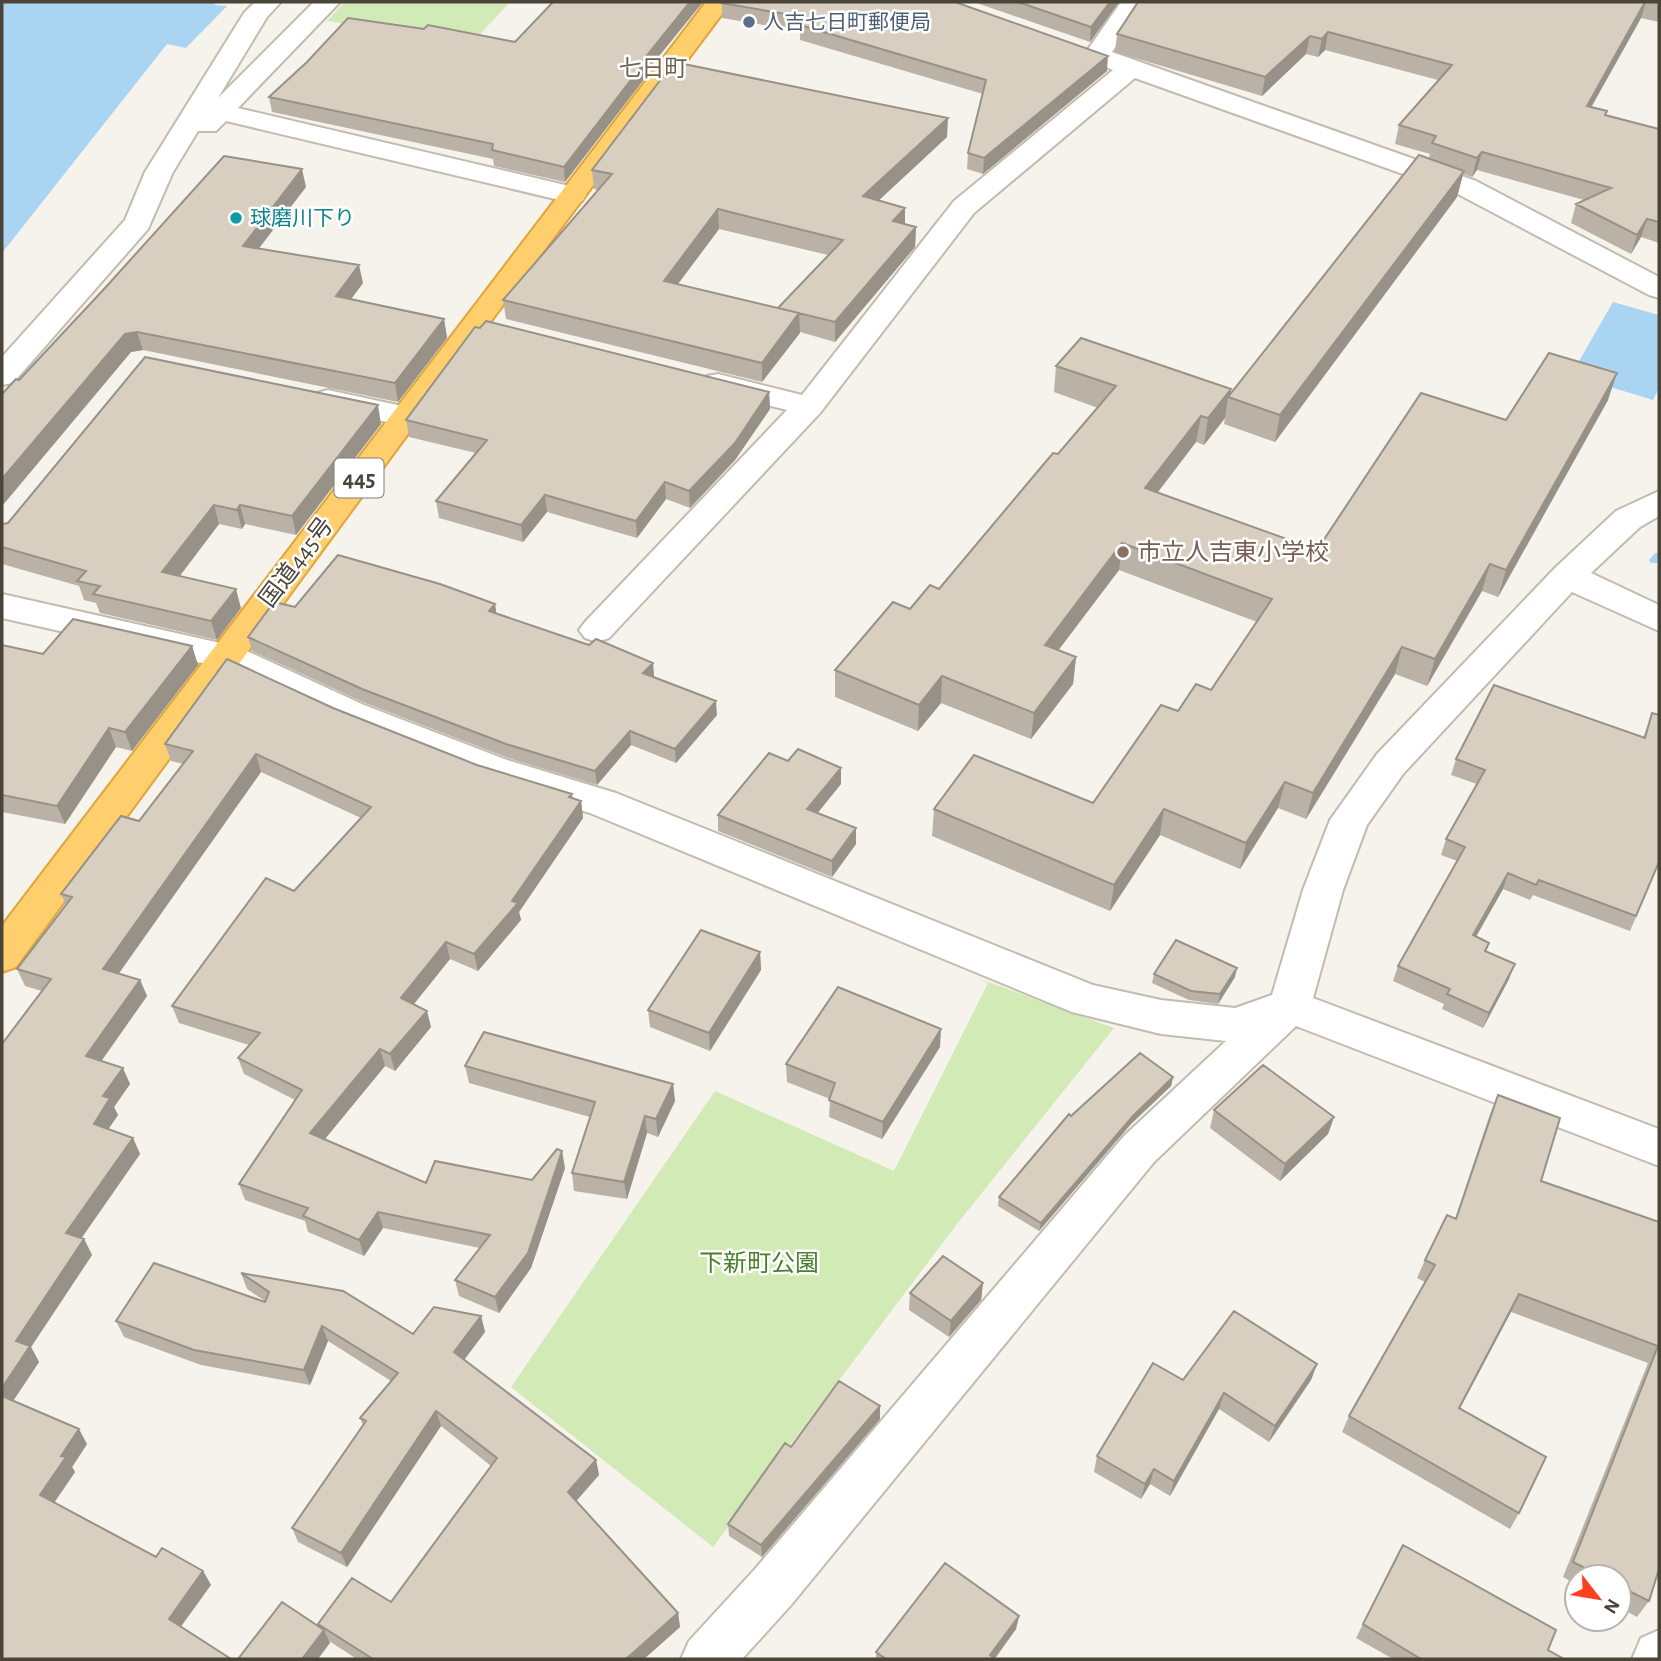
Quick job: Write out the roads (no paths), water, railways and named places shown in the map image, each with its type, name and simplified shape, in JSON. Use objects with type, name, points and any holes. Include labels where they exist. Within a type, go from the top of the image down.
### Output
[{"type":"highway","name":"国道445号","points":[[2,956],[405,416],[488,326],[572,195],[719,2]]},
{"type":"street","points":[[2,376],[138,223],[159,172],[257,13],[269,2]]},
{"type":"street","points":[[159,172],[328,2]]},
{"type":"street","points":[[1097,55],[1133,2]]},
{"type":"street","points":[[1072,46],[1466,187],[1659,289]]},
{"type":"street","points":[[597,630],[809,406],[964,207],[1132,67]]},
{"type":"street","points":[[219,111],[572,195]]},
{"type":"street","points":[[689,376],[809,406]]},
{"type":"street","points":[[300,394],[405,416]]},
{"type":"street","points":[[707,1659],[773,1587],[1139,1149],[1290,1006],[1323,890],[1349,820],[1390,764],[1567,576],[1628,519],[1659,502]]},
{"type":"street","points":[[1567,576],[1659,619]]},
{"type":"street","points":[[2,606],[225,656],[351,714],[494,770],[603,803],[1087,1000],[1161,1017],[1235,1025],[1290,1006],[1659,1147]]},
{"type":"water","points":[[2,2],[217,2],[214,5],[227,6],[186,48],[167,44],[2,253]]},
{"type":"water","points":[[1613,302],[1659,315],[1659,388],[1653,400],[1571,375]]},
{"type":"waterway","points":[[1655,560],[1659,556]]},
{"type":"place","name":"人吉七日町郵便局","points":[[749,22]]},
{"type":"place","name":"球磨川下り","points":[[236,218]]},
{"type":"place","name":"市立人吉東小学校","points":[[1123,552]]},
{"type":"district","name":"七日町","points":[[653,68]]},
{"type":"park label","name":"下新町公園","points":[[759,1263]]}]
